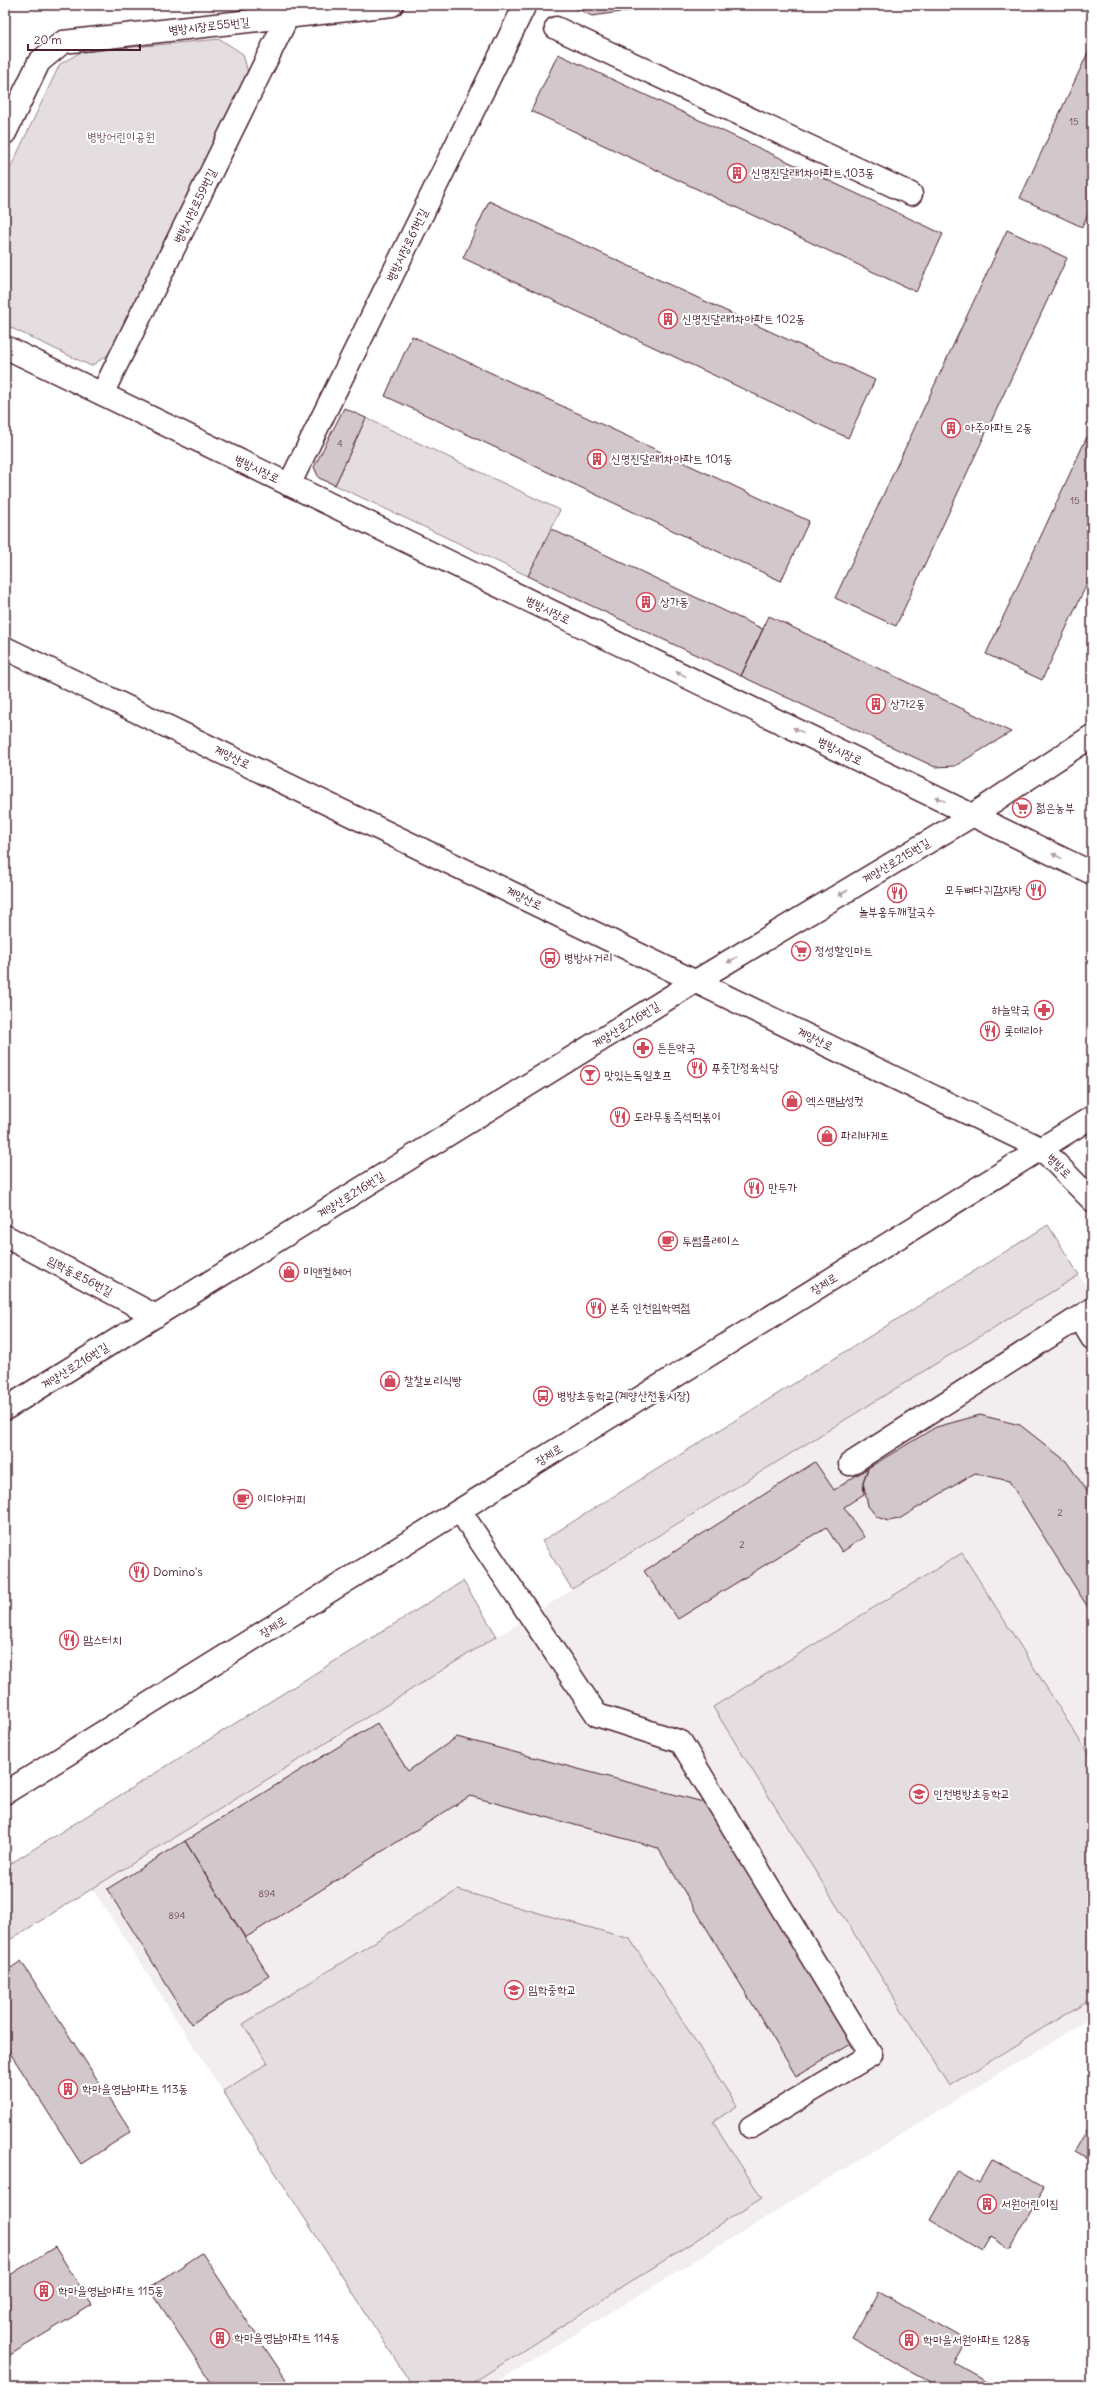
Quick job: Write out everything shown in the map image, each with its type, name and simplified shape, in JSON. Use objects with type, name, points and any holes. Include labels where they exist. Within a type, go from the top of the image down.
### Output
[{"type":"street","name":"병방시장로55번길","points":[[5,133],[39,62],[63,42],[392,5]]},
{"type":"street","name":"병방시장로61번길","points":[[290,485],[525,5]]},
{"type":"street","name":"병방시장로59번길","points":[[102,394],[287,18]]},
{"type":"street","points":[[556,28],[911,194]]},
{"type":"street","name":"병방시장로","points":[[5,347],[1092,873]]},
{"type":"street","name":"계양산로","points":[[5,648],[1042,1149]]},
{"type":"street","name":"계양산로215번길","points":[[696,981],[973,815],[1092,736]]},
{"type":"street","name":"계양산로216번길","points":[[5,1409],[696,981]]},
{"type":"street","name":"장제로","points":[[5,1793],[1092,1117]]},
{"type":"street","name":"병방로","points":[[1042,1149],[1092,1200]]},
{"type":"street","name":"임학동로56번길","points":[[5,1236],[156,1316]]},
{"type":"street","points":[[850,1464],[1086,1314],[1092,1338]]},
{"type":"street","points":[[460,1511],[597,1715],[681,1742],[871,2055],[751,2127]]},
{"type":"shaded area","name":"임학중학교","points":[[1079,1275],[1092,1295],[1092,2017],[489,2387],[413,2387],[92,1888]]},
{"type":"green space","name":"병방어린이공원","points":[[220,39],[243,54],[248,73],[111,353],[91,366],[5,325],[5,179],[60,64],[81,52]]},
{"type":"green space","points":[[366,418],[560,510],[528,576],[335,485]]},
{"type":"green space","points":[[1048,1225],[1079,1275],[572,1589],[542,1541]]},
{"type":"green space","points":[[962,1553],[1092,1760],[1092,1998],[949,2086],[713,1707]]},
{"type":"green space","points":[[463,1581],[497,1636],[5,1943],[5,1867]]},
{"type":"green space","points":[[458,1890],[630,1939],[737,2106],[713,2122],[762,2198],[466,2387],[413,2387],[223,2091],[268,2063],[243,2024]]},
{"type":"building","points":[[569,5],[642,5],[642,9],[592,16]]},
{"type":"building","points":[[680,5],[718,5],[681,10]]},
{"type":"building","points":[[1092,44],[1092,205],[1082,227],[1020,198]]},
{"type":"building","name":"신명진달래1차아파트 103동","points":[[558,54],[943,234],[916,292],[531,111]]},
{"type":"building","name":"신명진달래1차아파트 102동","points":[[489,201],[875,380],[848,438],[463,258]]},
{"type":"building","name":"아주아파트 2동","points":[[1007,230],[1067,258],[896,626],[835,598]]},
{"type":"building","name":"신명진달래1차아파트 101동","points":[[412,336],[809,521],[781,581],[385,396]]},
{"type":"building","points":[[344,408],[366,418],[335,485],[319,478],[314,467]]},
{"type":"building","points":[[1092,426],[1092,573],[1042,680],[986,654]]},
{"type":"building","name":"상가동","points":[[551,529],[763,629],[741,676],[528,576]]},
{"type":"building","name":"상가2동","points":[[769,616],[1011,732],[955,766],[935,767],[741,676]]},
{"type":"building","points":[[980,1415],[1020,1425],[1066,1461],[1092,1498],[1092,1614],[1009,1481],[975,1473],[899,1519],[888,1521],[877,1517],[868,1506],[863,1482],[868,1468],[936,1427]]},
{"type":"building","points":[[815,1462],[834,1490],[868,1468],[863,1482],[864,1494],[844,1507],[864,1537],[842,1552],[826,1527],[678,1619],[644,1571]]},
{"type":"building","points":[[377,1723],[408,1771],[457,1737],[707,1803],[851,2043],[796,2076],[658,1848],[470,1796],[245,1938],[185,1841]]},
{"type":"building","points":[[185,1841],[269,1976],[191,2024],[107,1889]]},
{"type":"building","name":"학마을영남아파트 113동","points":[[21,1961],[131,2132],[81,2164],[5,2045],[5,1972]]},
{"type":"building","points":[[1092,2122],[1092,2162],[1075,2152]]},
{"type":"building","name":"서원어린이집","points":[[993,2159],[1044,2189],[1010,2249],[990,2237],[982,2251],[930,2220],[958,2171],[979,2183]]},
{"type":"building","name":"학마을영남아파트 115동","points":[[55,2247],[92,2305],[5,2358],[5,2278]]},
{"type":"building","name":"학마을영남아파트 114동","points":[[202,2253],[291,2387],[214,2387],[149,2288]]},
{"type":"building","name":"학마을서원아파트 128동","points":[[879,2291],[967,2341],[954,2363],[997,2387],[939,2387],[852,2339]]},
{"type":"place","name":"신명진달래1차아파트 103동","points":[[737,173]]},
{"type":"place","name":"신명진달래1차아파트 102동","points":[[668,319]]},
{"type":"place","name":"아주아파트 2동","points":[[951,428]]},
{"type":"place","name":"신명진달래1차아파트 101동","points":[[597,459]]},
{"type":"place","name":"상가동","points":[[646,602]]},
{"type":"place","name":"상가2동","points":[[876,704]]},
{"type":"place","name":"젊은농부","points":[[1022,808]]},
{"type":"place","name":"모두뼈다귀감자탕","points":[[1036,890]]},
{"type":"place","name":"놀부홍두깨칼국수","points":[[897,893]]},
{"type":"place","name":"정성할인마트","points":[[801,951]]},
{"type":"place","name":"병방사거리","points":[[550,958]]},
{"type":"place","name":"하늘약국","points":[[1044,1010]]},
{"type":"place","name":"롯데리아","points":[[990,1031]]},
{"type":"place","name":"튼튼약국","points":[[643,1048]]},
{"type":"place","name":"푸줏간정육식당","points":[[697,1068]]},
{"type":"place","name":"맛있는독일호프","points":[[590,1075]]},
{"type":"place","name":"엑스맨남성컷","points":[[792,1101]]},
{"type":"place","name":"도라무통즉석떡볶이","points":[[620,1117]]},
{"type":"place","name":"파리바게뜨","points":[[827,1136]]},
{"type":"place","name":"만두가","points":[[754,1188]]},
{"type":"place","name":"투썸플레이스","points":[[668,1241]]},
{"type":"place","name":"미앤컬헤어","points":[[289,1272]]},
{"type":"place","name":"본죽 인천임학역점","points":[[596,1308]]},
{"type":"place","name":"찰찰보리식빵","points":[[390,1381]]},
{"type":"place","name":"병방초등학교(계양산전통시장)","points":[[543,1396]]},
{"type":"place","name":"이디야커피","points":[[243,1499]]},
{"type":"place","name":"Domino's","points":[[139,1572]]},
{"type":"place","name":"맘스터치","points":[[69,1640]]},
{"type":"place","name":"인천병방초등학교","points":[[919,1794]]},
{"type":"place","name":"임학중학교","points":[[514,1990]]},
{"type":"place","name":"학마을영남아파트 113동","points":[[68,2089]]},
{"type":"place","name":"서원어린이집","points":[[987,2204]]},
{"type":"place","name":"학마을영남아파트 115동","points":[[44,2291]]},
{"type":"place","name":"학마을영남아파트 114동","points":[[220,2338]]},
{"type":"place","name":"학마을서원아파트 128동","points":[[909,2340]]}]
